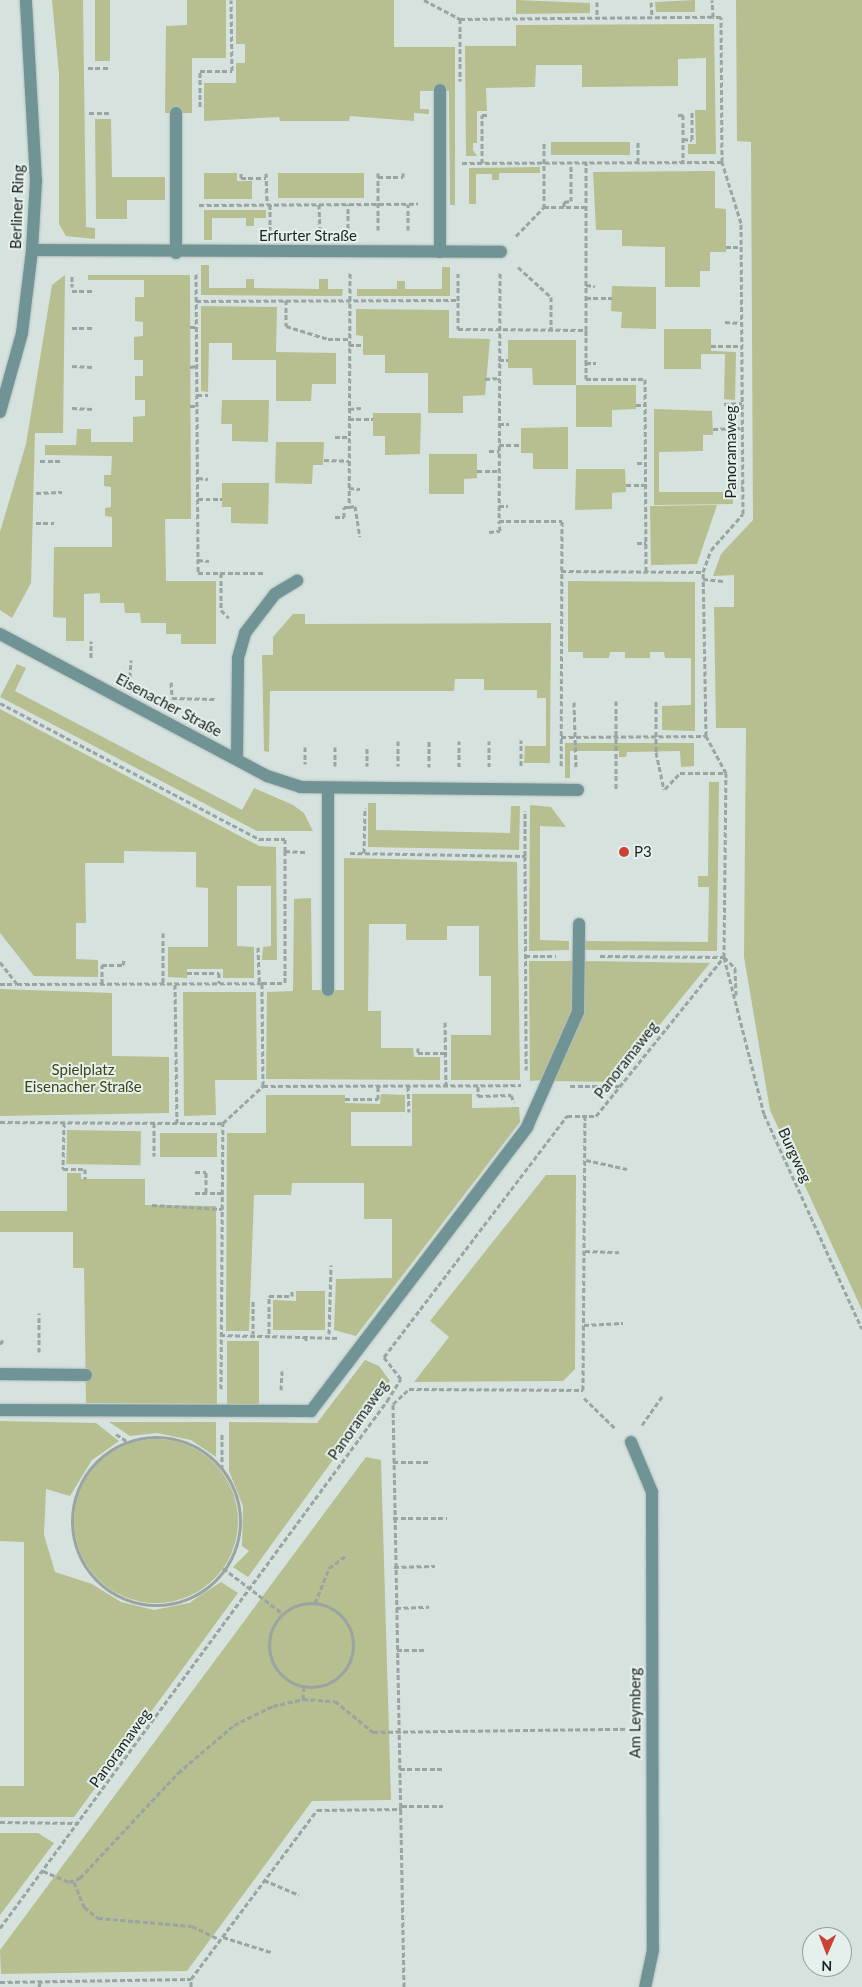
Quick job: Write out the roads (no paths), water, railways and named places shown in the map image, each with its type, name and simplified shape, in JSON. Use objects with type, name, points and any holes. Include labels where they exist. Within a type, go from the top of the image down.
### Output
[{"type":"street","name":"Berliner Ring","points":[[0,412],[22,333],[32,250],[35,143],[26,0]]},
{"type":"street","points":[[440,90],[440,252]]},
{"type":"street","points":[[176,113],[176,253]]},
{"type":"street","name":"Erfurter Straße","points":[[32,250],[176,253],[500,252]]},
{"type":"street","points":[[236,758],[238,658],[245,633],[276,594],[297,581]]},
{"type":"street","name":"Eisenacher Straße","points":[[0,634],[267,776],[328,789],[578,790]]},
{"type":"street","points":[[328,789],[328,990]]},
{"type":"street","points":[[0,1410],[311,1411],[527,1127],[578,1012],[579,924]]},
{"type":"street","points":[[0,1374],[86,1375]]},
{"type":"street","name":"Am Leymberg","points":[[631,1442],[652,1492],[653,1950],[645,1987]]},
{"type":"place","name":"P3","points":[[624,852]]},
{"type":"park label","name":"Spielplatz Eisenacher Straße","points":[[83,1078]]}]
